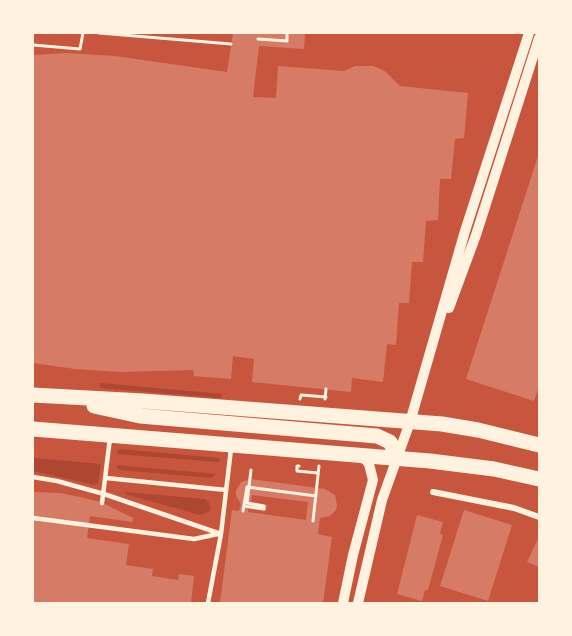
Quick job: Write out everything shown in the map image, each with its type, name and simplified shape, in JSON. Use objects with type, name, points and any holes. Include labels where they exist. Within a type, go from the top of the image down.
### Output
[{"type":"highway","points":[[33,395],[142,401],[410,422],[478,430],[539,445]]},
{"type":"highway","points":[[53,397],[140,416],[377,436],[390,442],[395,452],[395,459]]},
{"type":"highway","points":[[33,429],[456,464],[539,478]]},
{"type":"street","points":[[358,603],[380,509],[395,459],[410,422],[465,231],[529,33]]},
{"type":"street","points":[[419,390],[476,235],[539,38]]},
{"type":"street","points":[[344,603],[353,555],[373,480],[371,468],[366,460],[357,456]]},
{"type":"street","points":[[433,492],[514,508],[539,517]]},
{"type":"lane","points":[[102,504],[110,435]]},
{"type":"lane","points":[[208,603],[221,534],[231,446]]},
{"type":"lane","points":[[33,477],[104,494],[221,534]]},
{"type":"lane","points":[[106,478],[226,490]]},
{"type":"lane","points":[[33,518],[194,539],[221,534]]},
{"type":"path","points":[[33,45],[80,49],[83,33]]},
{"type":"path","points":[[99,33],[231,44]]},
{"type":"path","points":[[258,39],[286,41],[287,33]]},
{"type":"path","points":[[318,396],[326,397]]},
{"type":"path","points":[[313,467],[297,466],[297,471],[318,473]]},
{"type":"path","points":[[244,506],[264,509],[264,506],[247,503],[251,470]]},
{"type":"path","points":[[243,511],[247,487],[316,496]]},
{"type":"shaded area","points":[[100,383],[222,394],[221,398],[100,388]]},
{"type":"shaded area","points":[[118,449],[220,458],[219,462],[117,454]]},
{"type":"shaded area","points":[[33,458],[101,464],[98,483],[94,485],[33,471]]},
{"type":"shaded area","points":[[116,465],[216,474],[211,478],[119,470]]},
{"type":"shaded area","points":[[126,492],[204,499],[208,501],[211,509],[200,515],[125,494]]},
{"type":"building","points":[[233,33],[305,33],[304,49],[259,46],[253,97],[276,98],[278,66],[344,71],[355,66],[373,66],[385,71],[400,86],[468,93],[464,138],[455,139],[451,179],[440,179],[438,220],[426,221],[423,262],[412,262],[409,303],[399,303],[396,345],[387,344],[383,382],[352,378],[351,392],[252,382],[254,359],[233,356],[231,379],[194,376],[193,370],[120,372],[33,363],[33,55],[67,53],[115,56],[227,72]]},
{"type":"building","points":[[539,153],[539,387],[534,401],[466,379]]},
{"type":"building","points":[[251,479],[325,489],[335,495],[336,510],[330,516],[320,518],[318,534],[332,537],[323,603],[220,603],[232,510],[239,511],[241,504],[236,491],[241,482]],"holes":[[[252,495],[308,502],[306,520],[248,512],[248,509],[266,511],[267,505],[251,502]]]},
{"type":"building","points":[[33,492],[60,493],[101,502],[133,518],[132,522],[90,516],[87,538],[129,544],[126,565],[153,569],[152,576],[178,580],[179,574],[194,576],[191,603],[33,603]]},
{"type":"building","points":[[464,510],[512,525],[488,601],[440,586]]},
{"type":"building","points":[[417,515],[443,522],[440,534],[443,535],[428,590],[425,590],[422,601],[397,594]]},
{"type":"building","points":[[539,537],[539,567],[527,562]]}]
